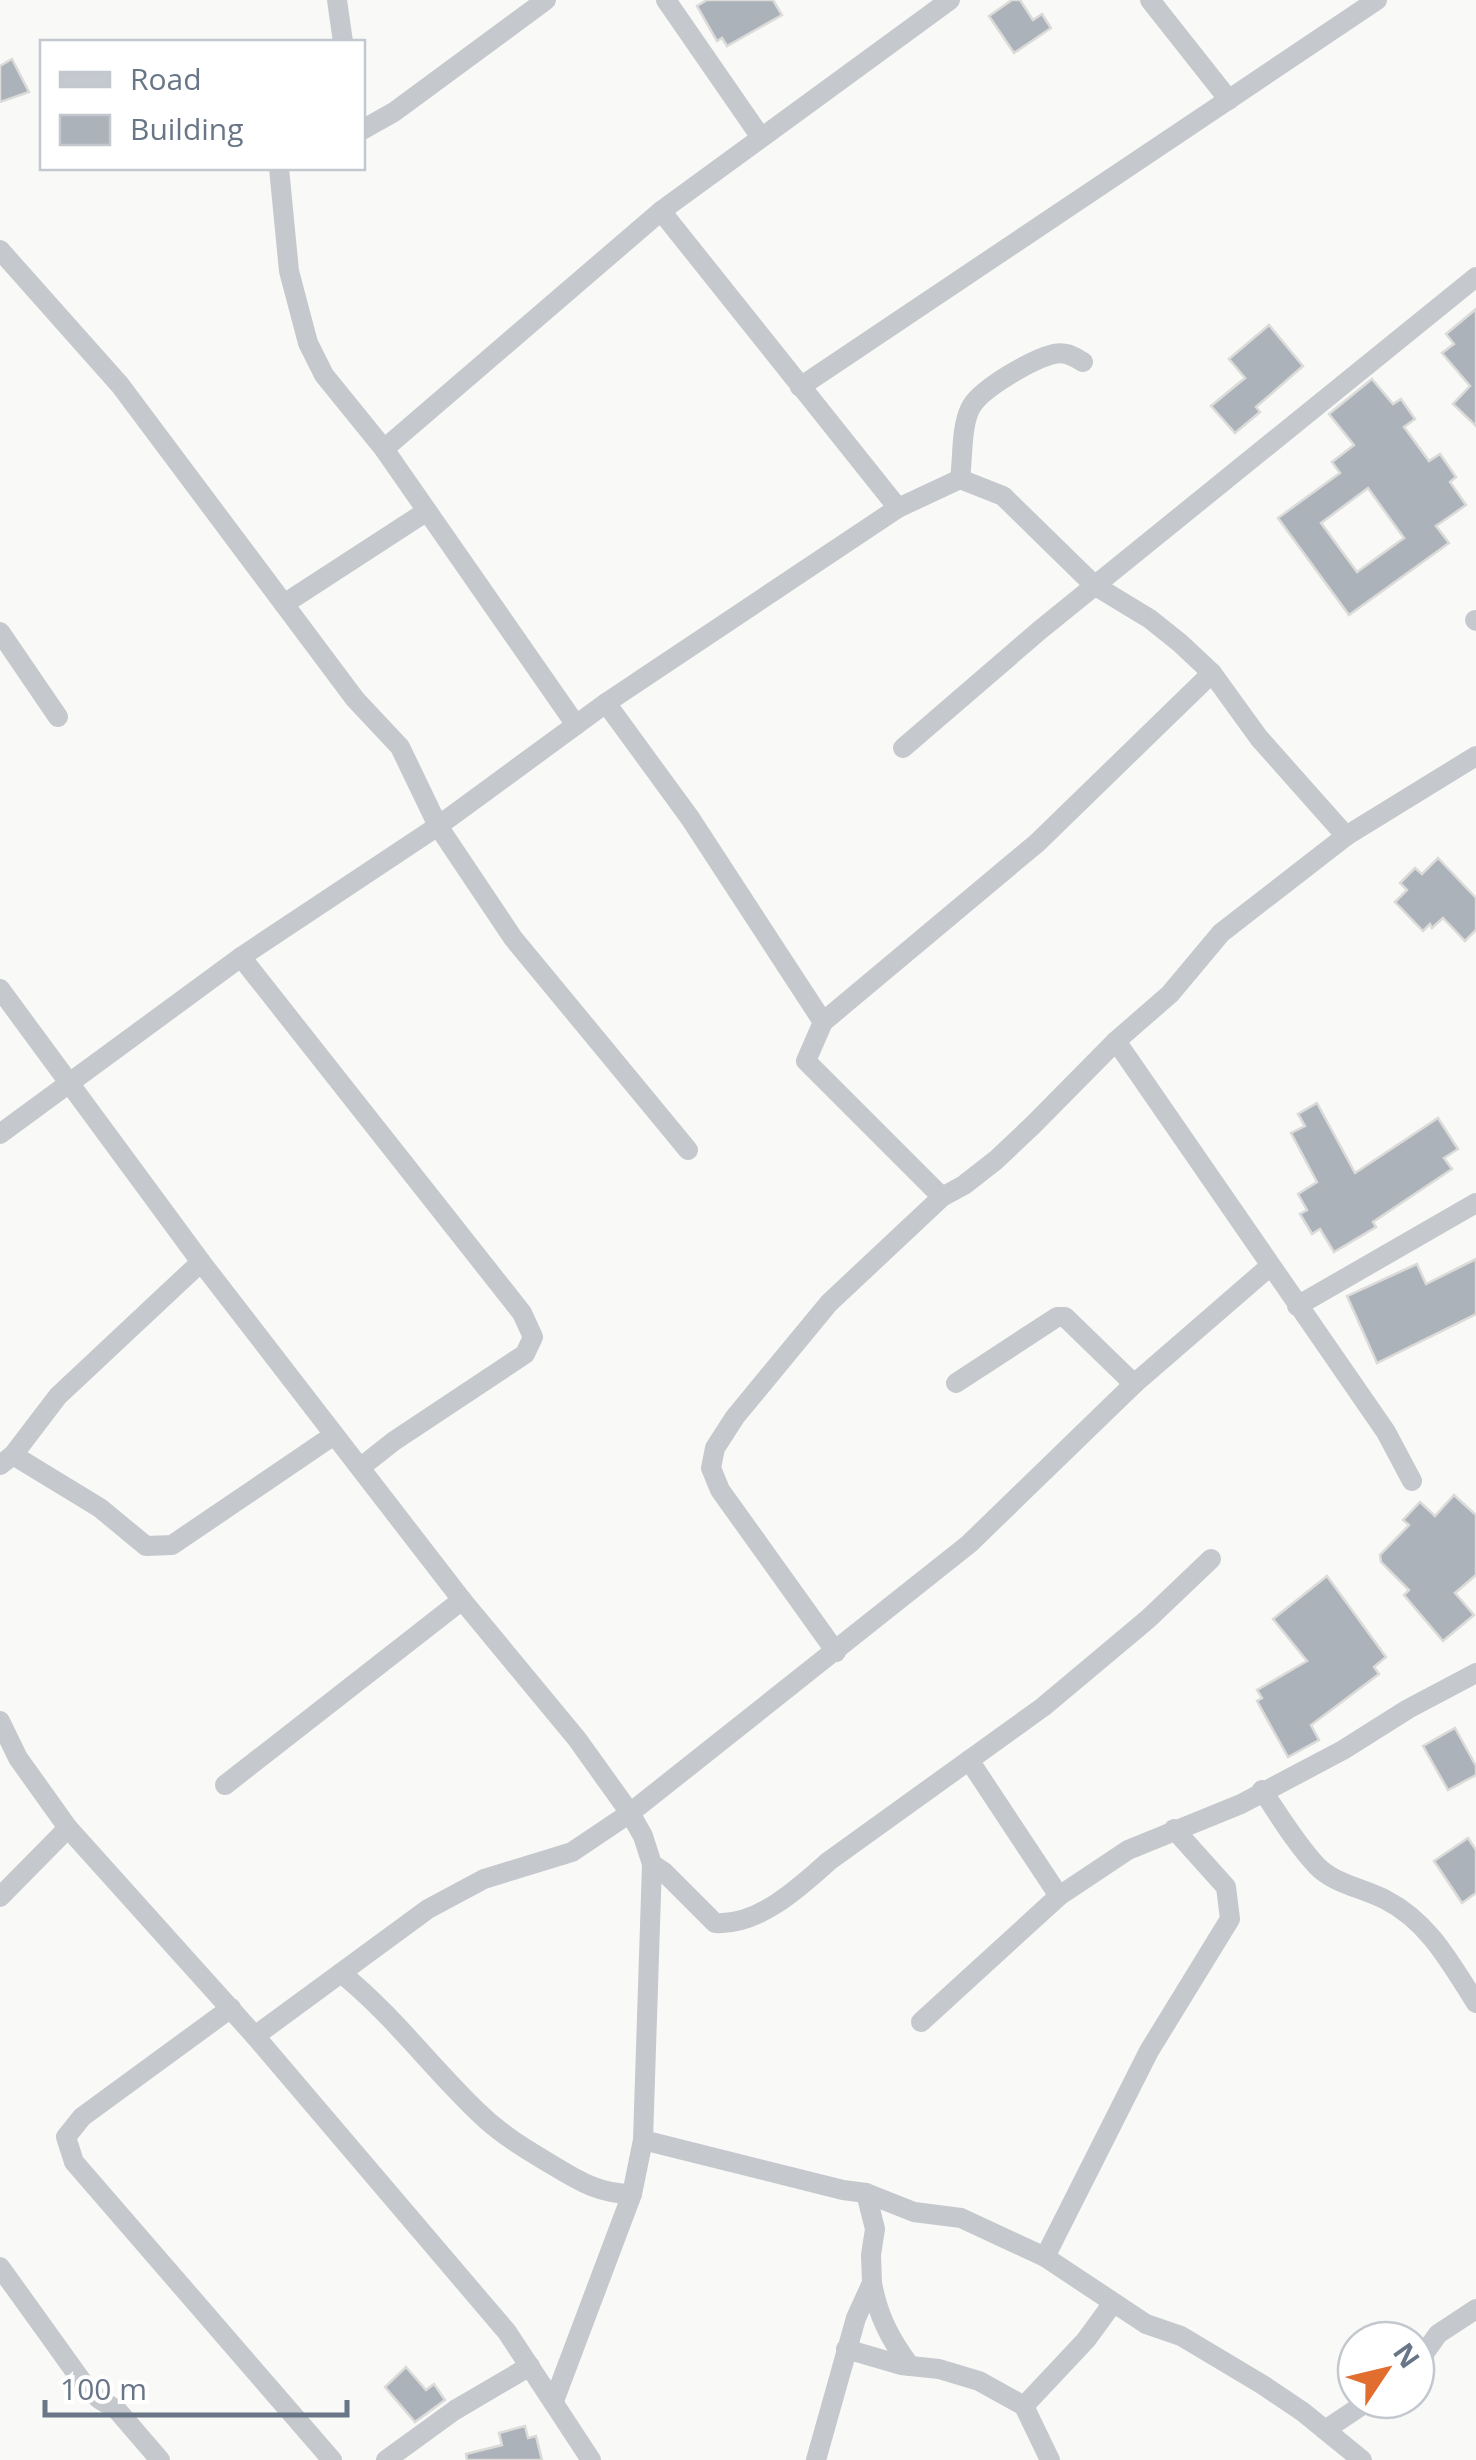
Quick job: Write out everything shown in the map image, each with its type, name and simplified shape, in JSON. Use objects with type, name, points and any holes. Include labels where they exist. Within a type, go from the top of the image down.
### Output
[{"type":"street","points":[[338,0],[343,40]]},
{"type":"street","points":[[365,128],[394,112],[546,0]]},
{"type":"street","points":[[666,0],[760,136]]},
{"type":"street","points":[[384,450],[661,211],[950,0]]},
{"type":"street","points":[[1150,0],[1229,100]]},
{"type":"street","points":[[800,388],[1377,0]]},
{"type":"street","points":[[279,170],[289,270],[308,343],[324,375],[384,450],[576,724]]},
{"type":"street","points":[[661,211],[898,508]]},
{"type":"street","points":[[0,250],[120,385],[355,699],[400,747],[438,826],[513,938],[688,1150]]},
{"type":"street","points":[[903,748],[1094,585],[1476,277]]},
{"type":"street","points":[[960,478],[968,412],[977,397],[1056,353],[1070,354],[1084,362]]},
{"type":"street","points":[[0,1134],[241,956],[438,826],[606,703],[898,508],[960,478],[1003,496],[1094,585],[1150,619],[1212,673],[1259,738],[1346,836]]},
{"type":"street","points":[[284,604],[427,511]]},
{"type":"street","points":[[0,632],[58,716]]},
{"type":"street","points":[[942,1197],[806,1060],[822,1022],[1037,843],[1212,673]]},
{"type":"street","points":[[606,703],[690,818],[822,1022]]},
{"type":"street","points":[[836,1652],[720,1490],[711,1468],[715,1448],[735,1417],[829,1303],[942,1197],[996,1160],[1116,1041],[1170,994],[1221,934],[1346,836],[1476,756]]},
{"type":"street","points":[[241,956],[522,1313],[533,1338],[526,1354],[361,1467]]},
{"type":"street","points":[[0,989],[334,1435],[462,1600],[577,1739],[643,1836],[652,1864],[643,2140],[632,2194],[554,2401]]},
{"type":"street","points":[[1116,1041],[1386,1432],[1412,1481]]},
{"type":"street","points":[[1297,1306],[1476,1202]]},
{"type":"street","points":[[201,1262],[58,1396],[6,1460],[100,1508],[146,1546],[172,1545],[334,1435]]},
{"type":"street","points":[[255,2036],[428,1909],[484,1878],[572,1852],[630,1813],[969,1544],[1134,1384],[1269,1266]]},
{"type":"street","points":[[956,1383],[1048,1322],[1066,1317],[1134,1384]]},
{"type":"street","points":[[652,1864],[715,1923],[734,1924],[802,1884],[1097,1663],[1212,1558]]},
{"type":"street","points":[[225,1785],[462,1600]]},
{"type":"street","points":[[921,2022],[1059,1896],[1128,1850],[1241,1804],[1344,1750],[1408,1708],[1476,1674]]},
{"type":"street","points":[[0,1722],[18,1758],[68,1828],[232,2008],[507,2332],[592,2460]]},
{"type":"street","points":[[969,1760],[1059,1896]]},
{"type":"street","points":[[1262,1790],[1318,1868],[1410,1914],[1442,1949],[1476,2004]]},
{"type":"street","points":[[0,1897],[68,1828]]},
{"type":"street","points":[[1045,2257],[1149,2051],[1230,1918],[1226,1886],[1174,1829]]},
{"type":"street","points":[[341,1974],[379,2008],[480,2115],[516,2143],[589,2186],[612,2194],[632,2194]]},
{"type":"street","points":[[232,2008],[82,2118],[66,2137],[74,2162],[332,2460]]},
{"type":"street","points":[[643,2140],[866,2193],[914,2212],[961,2218],[985,2226],[1045,2257],[1146,2324],[1181,2336],[1224,2359],[1290,2402],[1362,2460]]},
{"type":"street","points":[[866,2193],[874,2229],[872,2283],[877,2310],[890,2338],[910,2366]]},
{"type":"street","points":[[0,2268],[84,2384],[118,2410],[160,2460]]},
{"type":"street","points":[[816,2460],[846,2349],[872,2283]]},
{"type":"street","points":[[1024,2406],[1086,2340],[1112,2304]]},
{"type":"street","points":[[1436,2337],[1476,2309]]},
{"type":"street","points":[[846,2349],[865,2357],[939,2368],[979,2382],[1024,2406],[1050,2460]]},
{"type":"street","points":[[386,2460],[455,2410],[530,2366]]},
{"type":"street","points":[[1325,2430],[1340,2420]]},
{"type":"building","points":[[707,0],[773,0],[782,15],[727,46],[722,38],[717,41],[697,6]]},
{"type":"building","points":[[1012,0],[1020,0],[1033,20],[1042,14],[1051,28],[1014,53],[989,16]]},
{"type":"building","points":[[12,59],[29,92],[0,102],[0,66]]},
{"type":"building","points":[[1476,309],[1476,426],[1453,404],[1470,386],[1442,353],[1454,344],[1446,334]]},
{"type":"building","points":[[1269,325],[1303,366],[1256,407],[1260,412],[1235,433],[1211,406],[1245,378],[1229,359]]},
{"type":"building","points":[[1372,379],[1393,404],[1401,399],[1415,419],[1404,427],[1429,461],[1440,454],[1456,477],[1450,482],[1466,505],[1436,526],[1449,543],[1349,615],[1278,518],[1340,473],[1332,462],[1354,445],[1329,414]],"holes":[[[1368,488],[1404,538],[1357,572],[1321,523]]]},
{"type":"building","points":[[1438,858],[1476,898],[1476,930],[1465,941],[1443,918],[1423,931],[1395,902],[1407,890],[1400,883],[1415,868],[1422,874]]},
{"type":"building","points":[[1317,1103],[1355,1173],[1438,1118],[1458,1149],[1444,1158],[1452,1169],[1373,1222],[1376,1227],[1334,1252],[1320,1229],[1312,1234],[1300,1214],[1307,1210],[1298,1194],[1317,1182],[1291,1133],[1305,1126],[1298,1114]]},
{"type":"building","points":[[1476,1259],[1476,1314],[1377,1363],[1347,1296],[1417,1264],[1426,1284]]},
{"type":"building","points":[[1454,1495],[1476,1515],[1476,1575],[1455,1593],[1474,1615],[1443,1641],[1404,1595],[1409,1590],[1381,1562],[1380,1555],[1409,1525],[1403,1520],[1420,1502],[1435,1516]]},
{"type":"building","points":[[1327,1576],[1386,1657],[1374,1667],[1379,1674],[1311,1725],[1319,1740],[1288,1757],[1257,1701],[1262,1698],[1257,1690],[1307,1661],[1273,1619]]},
{"type":"building","points":[[1455,1728],[1476,1766],[1476,1775],[1448,1790],[1423,1746]]},
{"type":"building","points":[[1468,1838],[1476,1850],[1476,1893],[1462,1903],[1434,1861]]},
{"type":"building","points":[[406,2367],[426,2390],[434,2384],[445,2400],[415,2422],[385,2387]]},
{"type":"building","points":[[525,2426],[528,2438],[536,2436],[542,2460],[467,2460],[466,2454],[502,2445],[499,2433]]}]
